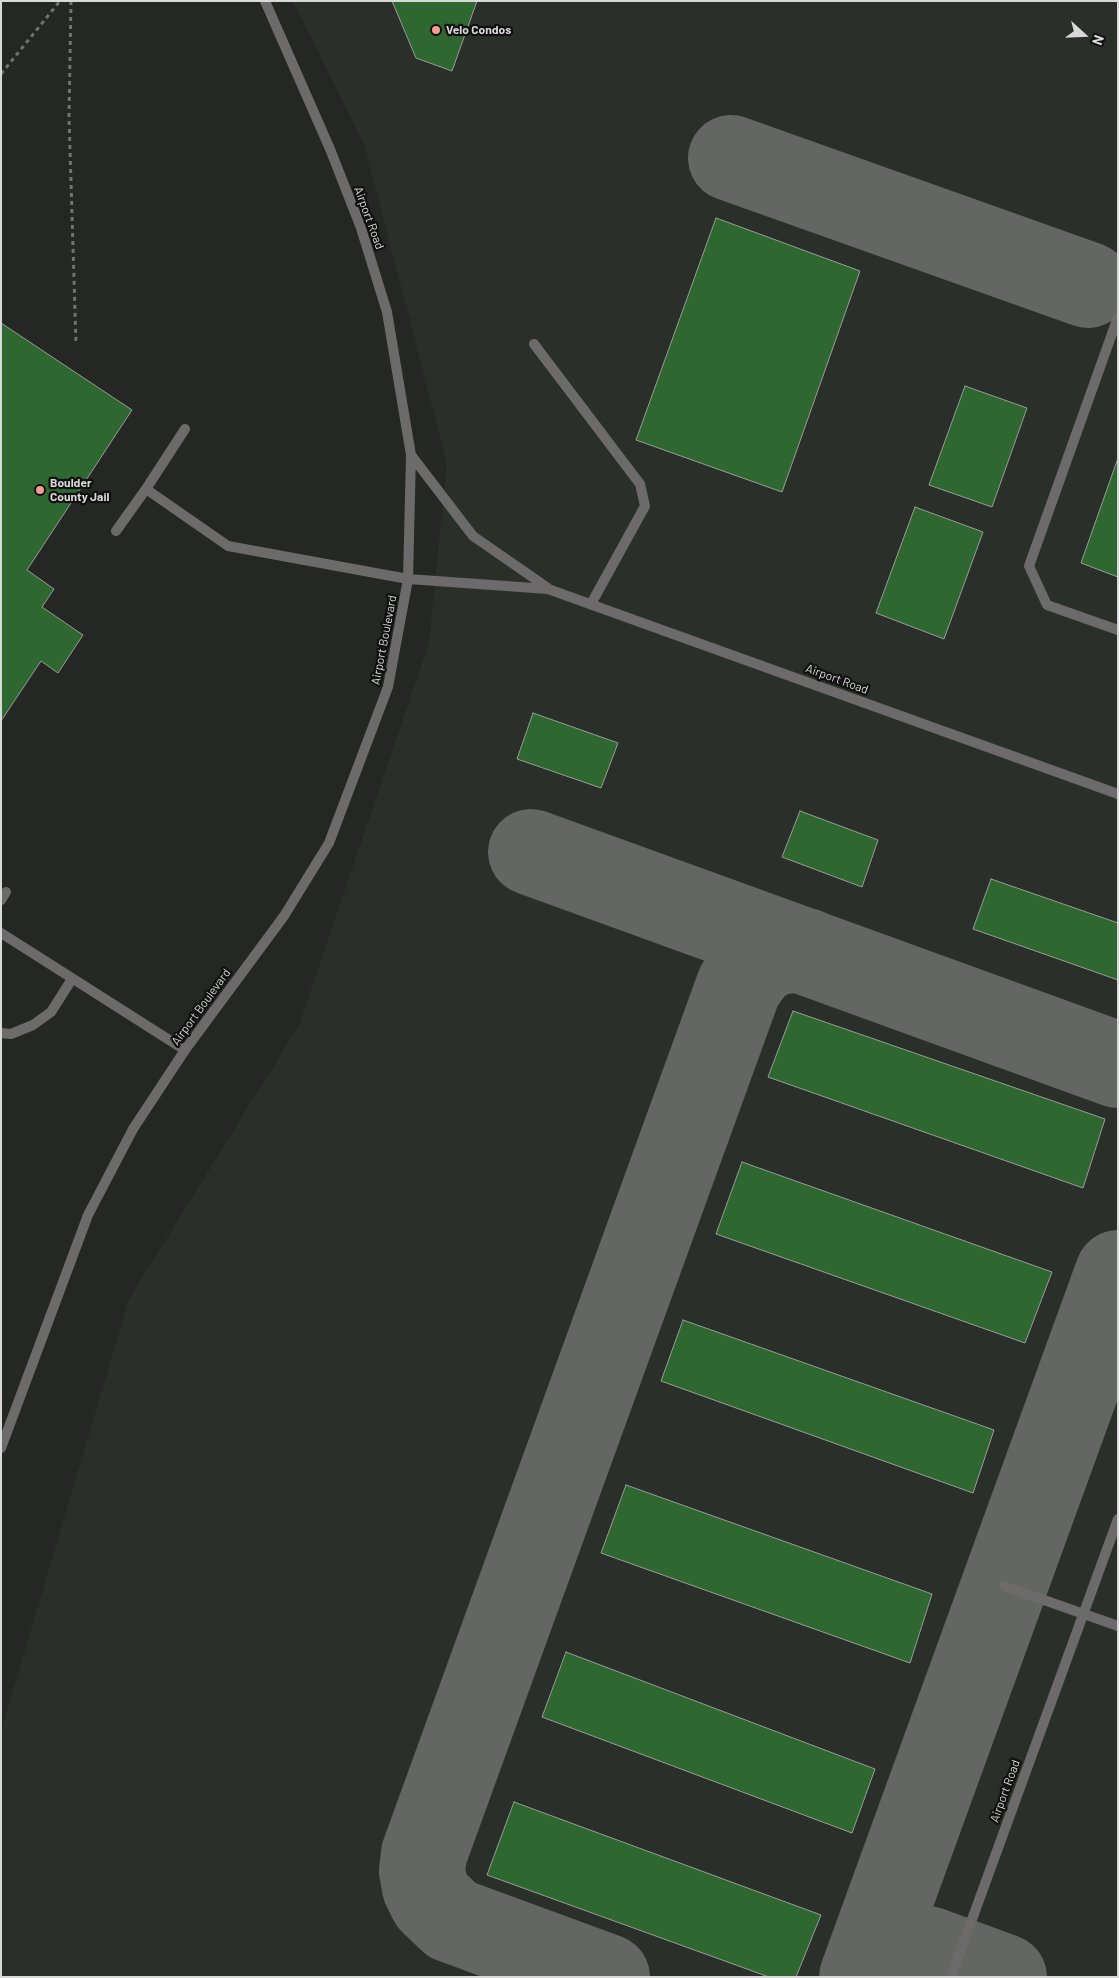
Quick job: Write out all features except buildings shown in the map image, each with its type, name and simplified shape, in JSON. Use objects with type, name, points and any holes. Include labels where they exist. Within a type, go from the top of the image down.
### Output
[{"type":"street","name":"Airport Road","points":[[265,1],[330,149],[361,228],[387,312],[411,455],[408,579],[548,589],[1118,794]]},
{"type":"street","points":[[1118,317],[1029,566],[1047,605],[1118,630]]},
{"type":"street","points":[[534,344],[640,484],[645,506],[590,604]]},
{"type":"street","points":[[116,531],[185,429]]},
{"type":"street","name":"Airport Road","points":[[411,455],[474,536],[548,589]]},
{"type":"street","points":[[146,489],[228,546],[408,579]]},
{"type":"street","name":"Airport Boulevard","points":[[1,1448],[88,1215],[133,1129],[185,1050],[284,916],[329,843],[388,687],[408,579]]},
{"type":"street","points":[[1,933],[185,1050]]},
{"type":"street","points":[[1,1033],[11,1034],[39,1021],[51,1012],[72,979]]},
{"type":"street","name":"Airport Road","points":[[951,1977],[1118,1519]]},
{"type":"street","points":[[1004,1586],[1118,1626]]},
{"type":"path","points":[[1,74],[60,1]]},
{"type":"path","points":[[71,1],[69,118],[76,344]]},
{"type":"shaded area","points":[[293,1],[1118,1],[1118,1977],[1,1977],[1,1731],[129,1299],[299,1025],[429,643],[447,464],[364,144]]},
{"type":"taxiway","points":[[731,158],[1088,285]]},
{"type":"taxiway","points":[[531,852],[1118,1065]]},
{"type":"taxiway","points":[[607,1977],[452,1920],[432,1901],[425,1887],[422,1871],[424,1854],[739,986],[754,965],[772,953],[791,950],[806,951]]},
{"type":"taxiway","points":[[862,1977],[1118,1273]]},
{"type":"taxiway","points":[[928,1949],[1004,1977]]},
{"type":"place","name":"Velo Condos","points":[[436,30]]},
{"type":"place","name":"Boulder County Jail","points":[[40,490]]}]
